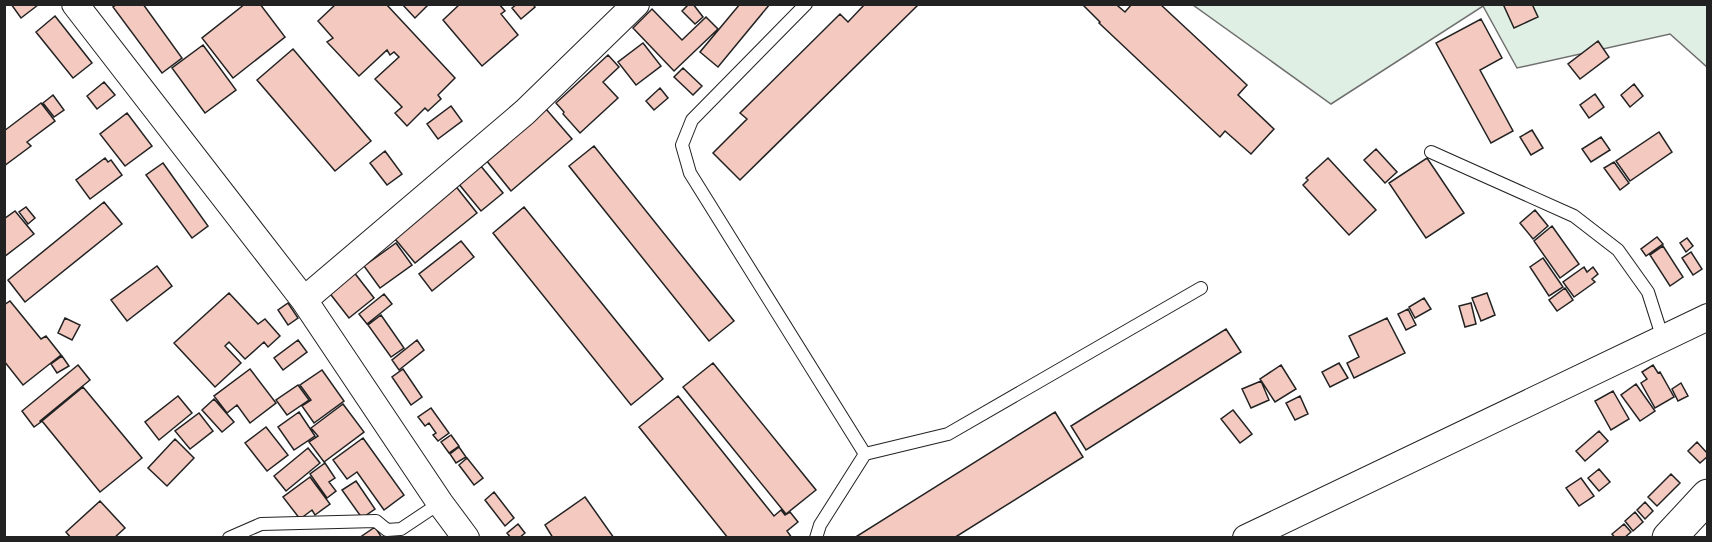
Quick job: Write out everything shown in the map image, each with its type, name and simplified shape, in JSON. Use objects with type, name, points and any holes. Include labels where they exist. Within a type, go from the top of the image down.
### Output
[{"type":"street","points":[[75,4],[304,300],[440,503],[466,537]]},
{"type":"street","points":[[304,300],[525,112],[636,4]]},
{"type":"street","points":[[1246,537],[1707,317]]},
{"type":"street","points":[[1669,537],[1707,496]]},
{"type":"lane","points":[[806,4],[692,120],[682,145],[690,173],[865,454]]},
{"type":"lane","points":[[1431,152],[1574,216],[1618,250],[1648,292],[1663,339]]},
{"type":"lane","points":[[816,537],[820,525],[865,454],[948,434],[1201,288]]},
{"type":"lane","points":[[229,537],[261,524],[376,521],[387,530],[401,529],[440,503]]},
{"type":"green space","points":[[1193,5],[1707,5],[1707,67],[1670,34],[1517,68],[1483,6],[1331,104]]},
{"type":"building","points":[[11,4],[38,4],[38,5],[21,18]]},
{"type":"building","points":[[117,4],[143,4],[182,58],[162,73],[113,7]]},
{"type":"building","points":[[245,4],[260,4],[285,37],[233,78],[202,38]]},
{"type":"building","points":[[336,4],[386,4],[455,78],[438,95],[441,99],[428,111],[425,108],[407,126],[395,113],[402,107],[375,79],[399,57],[394,52],[390,55],[387,50],[359,76],[327,42],[333,38],[318,21]]},
{"type":"building","points":[[402,4],[429,4],[415,18]]},
{"type":"building","points":[[460,4],[499,4],[505,11],[501,14],[518,35],[482,66],[443,20]]},
{"type":"building","points":[[517,4],[533,4],[535,7],[521,19],[512,8]]},
{"type":"building","points":[[689,4],[693,4],[703,17],[695,24],[682,11]]},
{"type":"building","points":[[740,4],[770,4],[718,67],[700,52]]},
{"type":"building","points":[[865,4],[919,4],[740,180],[713,153],[747,119],[740,113],[840,14],[848,22]]},
{"type":"building","points":[[1082,4],[1119,4],[1118,6],[1125,12],[1132,4],[1160,4],[1247,85],[1238,95],[1274,129],[1251,154],[1225,131],[1220,137],[1099,23]]},
{"type":"building","points":[[1503,4],[1532,4],[1538,17],[1514,28]]},
{"type":"building","points":[[652,9],[682,40],[706,17],[718,29],[674,71],[633,28]]},
{"type":"building","points":[[55,16],[92,63],[73,78],[36,32]]},
{"type":"building","points":[[1481,19],[1502,58],[1480,70],[1513,131],[1491,143],[1436,43]]},
{"type":"building","points":[[1598,41],[1609,57],[1580,79],[1568,64]]},
{"type":"building","points":[[643,43],[661,66],[636,85],[618,62]]},
{"type":"building","points":[[203,45],[236,90],[205,113],[172,68]]},
{"type":"building","points":[[293,49],[371,141],[335,171],[257,80]]},
{"type":"building","points":[[608,55],[619,67],[603,82],[618,98],[580,133],[556,103]]},
{"type":"building","points":[[683,68],[702,86],[693,95],[674,77]]},
{"type":"building","points":[[104,82],[115,95],[97,109],[87,96]]},
{"type":"building","points":[[1634,84],[1643,96],[1630,107],[1621,95]]},
{"type":"building","points":[[660,88],[668,98],[654,110],[646,101]]},
{"type":"building","points":[[1595,94],[1604,107],[1589,118],[1580,105]]},
{"type":"building","points":[[53,95],[64,110],[54,117],[43,103]]},
{"type":"building","points":[[41,103],[55,121],[27,142],[31,146],[4,166],[4,131]]},
{"type":"building","points":[[451,106],[462,121],[438,139],[427,124]]},
{"type":"building","points":[[546,109],[572,139],[511,191],[486,160]]},
{"type":"building","points":[[127,113],[152,146],[125,166],[100,134]]},
{"type":"building","points":[[1532,130],[1543,148],[1531,155],[1520,137]]},
{"type":"building","points":[[1659,132],[1672,152],[1630,181],[1616,161]]},
{"type":"building","points":[[1601,137],[1610,150],[1591,162],[1582,149]]},
{"type":"building","points":[[594,146],[734,321],[709,341],[569,166]]},
{"type":"building","points":[[1376,149],[1397,172],[1385,183],[1364,160]]},
{"type":"building","points":[[385,151],[402,174],[387,185],[370,163]]},
{"type":"building","points":[[105,158],[108,162],[111,160],[122,175],[90,199],[76,180]]},
{"type":"building","points":[[1328,158],[1376,210],[1349,235],[1303,185],[1308,180],[1306,178]]},
{"type":"building","points":[[1427,158],[1464,213],[1426,238],[1389,183]]},
{"type":"building","points":[[1614,162],[1629,183],[1620,190],[1604,168]]},
{"type":"building","points":[[163,163],[208,226],[192,238],[146,175]]},
{"type":"building","points":[[480,165],[503,193],[481,211],[458,183]]},
{"type":"building","points":[[454,184],[477,213],[415,263],[391,234]]},
{"type":"building","points":[[104,202],[122,224],[25,302],[8,280]]},
{"type":"building","points":[[26,207],[35,218],[28,224],[19,212]]},
{"type":"building","points":[[524,207],[663,379],[631,405],[493,233]]},
{"type":"building","points":[[1535,210],[1548,226],[1533,239],[1520,223]]},
{"type":"building","points":[[15,211],[34,234],[4,257],[4,219]]},
{"type":"building","points":[[1552,226],[1579,264],[1560,278],[1534,241]]},
{"type":"building","points":[[1657,237],[1663,244],[1646,256],[1641,249]]},
{"type":"building","points":[[1687,238],[1693,246],[1686,252],[1680,243]]},
{"type":"building","points":[[461,241],[474,257],[432,291],[419,274]]},
{"type":"building","points":[[396,243],[412,265],[380,288],[364,266]]},
{"type":"building","points":[[1663,246],[1683,277],[1670,286],[1650,255]]},
{"type":"building","points":[[1691,252],[1702,269],[1693,275],[1682,258]]},
{"type":"building","points":[[1543,258],[1563,287],[1549,296],[1530,267]]},
{"type":"building","points":[[157,266],[172,286],[127,321],[111,300]]},
{"type":"building","points":[[1584,267],[1587,272],[1593,267],[1598,274],[1592,279],[1595,282],[1574,297],[1563,282]]},
{"type":"building","points":[[353,271],[374,298],[349,318],[328,291]]},
{"type":"building","points":[[1565,288],[1573,300],[1557,311],[1549,300]]},
{"type":"building","points":[[229,293],[258,324],[265,319],[280,336],[268,347],[264,342],[245,359],[229,342],[225,346],[241,363],[215,387],[174,343]]},
{"type":"building","points":[[1487,293],[1495,315],[1481,321],[1472,298]]},
{"type":"building","points":[[384,294],[392,304],[367,324],[359,314]]},
{"type":"building","points":[[1424,298],[1431,309],[1415,318],[1409,307]]},
{"type":"building","points":[[10,301],[41,339],[46,336],[61,355],[23,385],[4,361],[4,305]]},
{"type":"building","points":[[288,303],[298,318],[288,325],[278,310]]},
{"type":"building","points":[[1471,303],[1476,324],[1465,327],[1459,306]]},
{"type":"building","points":[[1408,309],[1416,325],[1406,330],[1398,314]]},
{"type":"building","points":[[381,315],[404,348],[391,357],[368,325]]},
{"type":"building","points":[[65,318],[80,325],[72,340],[58,333]]},
{"type":"building","points":[[1387,318],[1405,353],[1354,378],[1347,363],[1359,357],[1349,336]]},
{"type":"building","points":[[1226,329],[1241,352],[1086,450],[1071,426]]},
{"type":"building","points":[[298,340],[307,352],[283,370],[274,358]]},
{"type":"building","points":[[417,340],[424,350],[399,370],[392,360]]},
{"type":"building","points":[[62,356],[69,366],[57,373],[51,364]]},
{"type":"building","points":[[713,363],[816,490],[786,514],[683,387]]},
{"type":"building","points":[[1339,363],[1348,378],[1330,387],[1322,372]]},
{"type":"building","points":[[78,365],[90,380],[34,427],[22,411]]},
{"type":"building","points":[[1281,365],[1296,389],[1275,402],[1260,379]]},
{"type":"building","points":[[1653,365],[1658,373],[1660,372],[1674,397],[1655,408],[1641,383],[1647,379],[1642,372]]},
{"type":"building","points":[[250,369],[276,403],[250,423],[237,405],[227,413],[214,396]]},
{"type":"building","points":[[403,369],[422,397],[411,405],[392,377]]},
{"type":"building","points":[[322,370],[344,401],[314,423],[302,406],[311,400],[300,385]]},
{"type":"building","points":[[1261,381],[1269,400],[1251,408],[1242,389]]},
{"type":"building","points":[[1681,383],[1688,396],[1678,401],[1672,389]]},
{"type":"building","points":[[1636,384],[1655,411],[1640,421],[1621,395]]},
{"type":"building","points":[[298,385],[309,400],[287,415],[276,400]]},
{"type":"building","points":[[83,387],[142,458],[100,492],[42,421]]},
{"type":"building","points":[[1613,391],[1629,419],[1611,430],[1595,401]]},
{"type":"building","points":[[178,396],[192,413],[159,440],[145,422]]},
{"type":"building","points":[[678,396],[774,516],[781,510],[785,515],[790,512],[798,522],[787,531],[792,538],[728,538],[639,427]]},
{"type":"building","points":[[1300,396],[1308,414],[1295,420],[1286,403]]},
{"type":"building","points":[[214,399],[234,422],[222,432],[202,410]]},
{"type":"building","points":[[343,404],[364,432],[324,462],[309,442],[318,436],[311,428]]},
{"type":"building","points":[[431,408],[449,433],[438,441],[429,423],[425,426],[418,417]]},
{"type":"building","points":[[1233,410],[1252,434],[1240,443],[1221,419]]},
{"type":"building","points":[[299,412],[315,436],[294,450],[278,427]]},
{"type":"building","points":[[1055,412],[1083,457],[954,538],[854,538]]},
{"type":"building","points":[[199,413],[213,431],[190,449],[175,431]]},
{"type":"building","points":[[266,427],[288,455],[267,471],[245,443]]},
{"type":"building","points":[[1599,431],[1608,441],[1585,461],[1576,451]]},
{"type":"building","points":[[451,435],[459,446],[449,453],[441,442]]},
{"type":"building","points":[[363,438],[404,495],[384,510],[357,472],[347,479],[333,460]]},
{"type":"building","points":[[175,439],[194,458],[167,486],[148,468]]},
{"type":"building","points":[[1697,442],[1708,454],[1700,463],[1688,451]]},
{"type":"building","points":[[459,447],[466,457],[456,463],[450,454]]},
{"type":"building","points":[[308,448],[320,463],[286,491],[274,476]]},
{"type":"building","points":[[467,458],[483,478],[474,485],[459,465]]},
{"type":"building","points":[[325,463],[335,478],[329,482],[336,491],[327,498],[310,474]]},
{"type":"building","points":[[1599,469],[1610,482],[1599,491],[1588,478]]},
{"type":"building","points":[[1671,474],[1680,483],[1657,506],[1648,497]]},
{"type":"building","points":[[310,477],[330,504],[315,515],[312,510],[300,519],[283,497]]},
{"type":"building","points":[[1581,478],[1594,496],[1579,506],[1566,488]]},
{"type":"building","points":[[356,481],[375,509],[362,518],[342,490]]},
{"type":"building","points":[[494,492],[514,518],[505,526],[485,500]]},
{"type":"building","points":[[585,497],[614,538],[553,538],[545,525]]},
{"type":"building","points":[[100,501],[125,528],[114,538],[71,538],[66,532]]},
{"type":"building","points":[[1645,502],[1653,511],[1645,519],[1637,510]]},
{"type":"building","points":[[1635,512],[1643,522],[1633,531],[1625,521]]},
{"type":"building","points":[[518,524],[525,533],[519,538],[511,538],[507,533]]},
{"type":"building","points":[[1624,524],[1631,532],[1624,538],[1615,538],[1612,534]]},
{"type":"building","points":[[375,527],[382,538],[359,538]]}]
